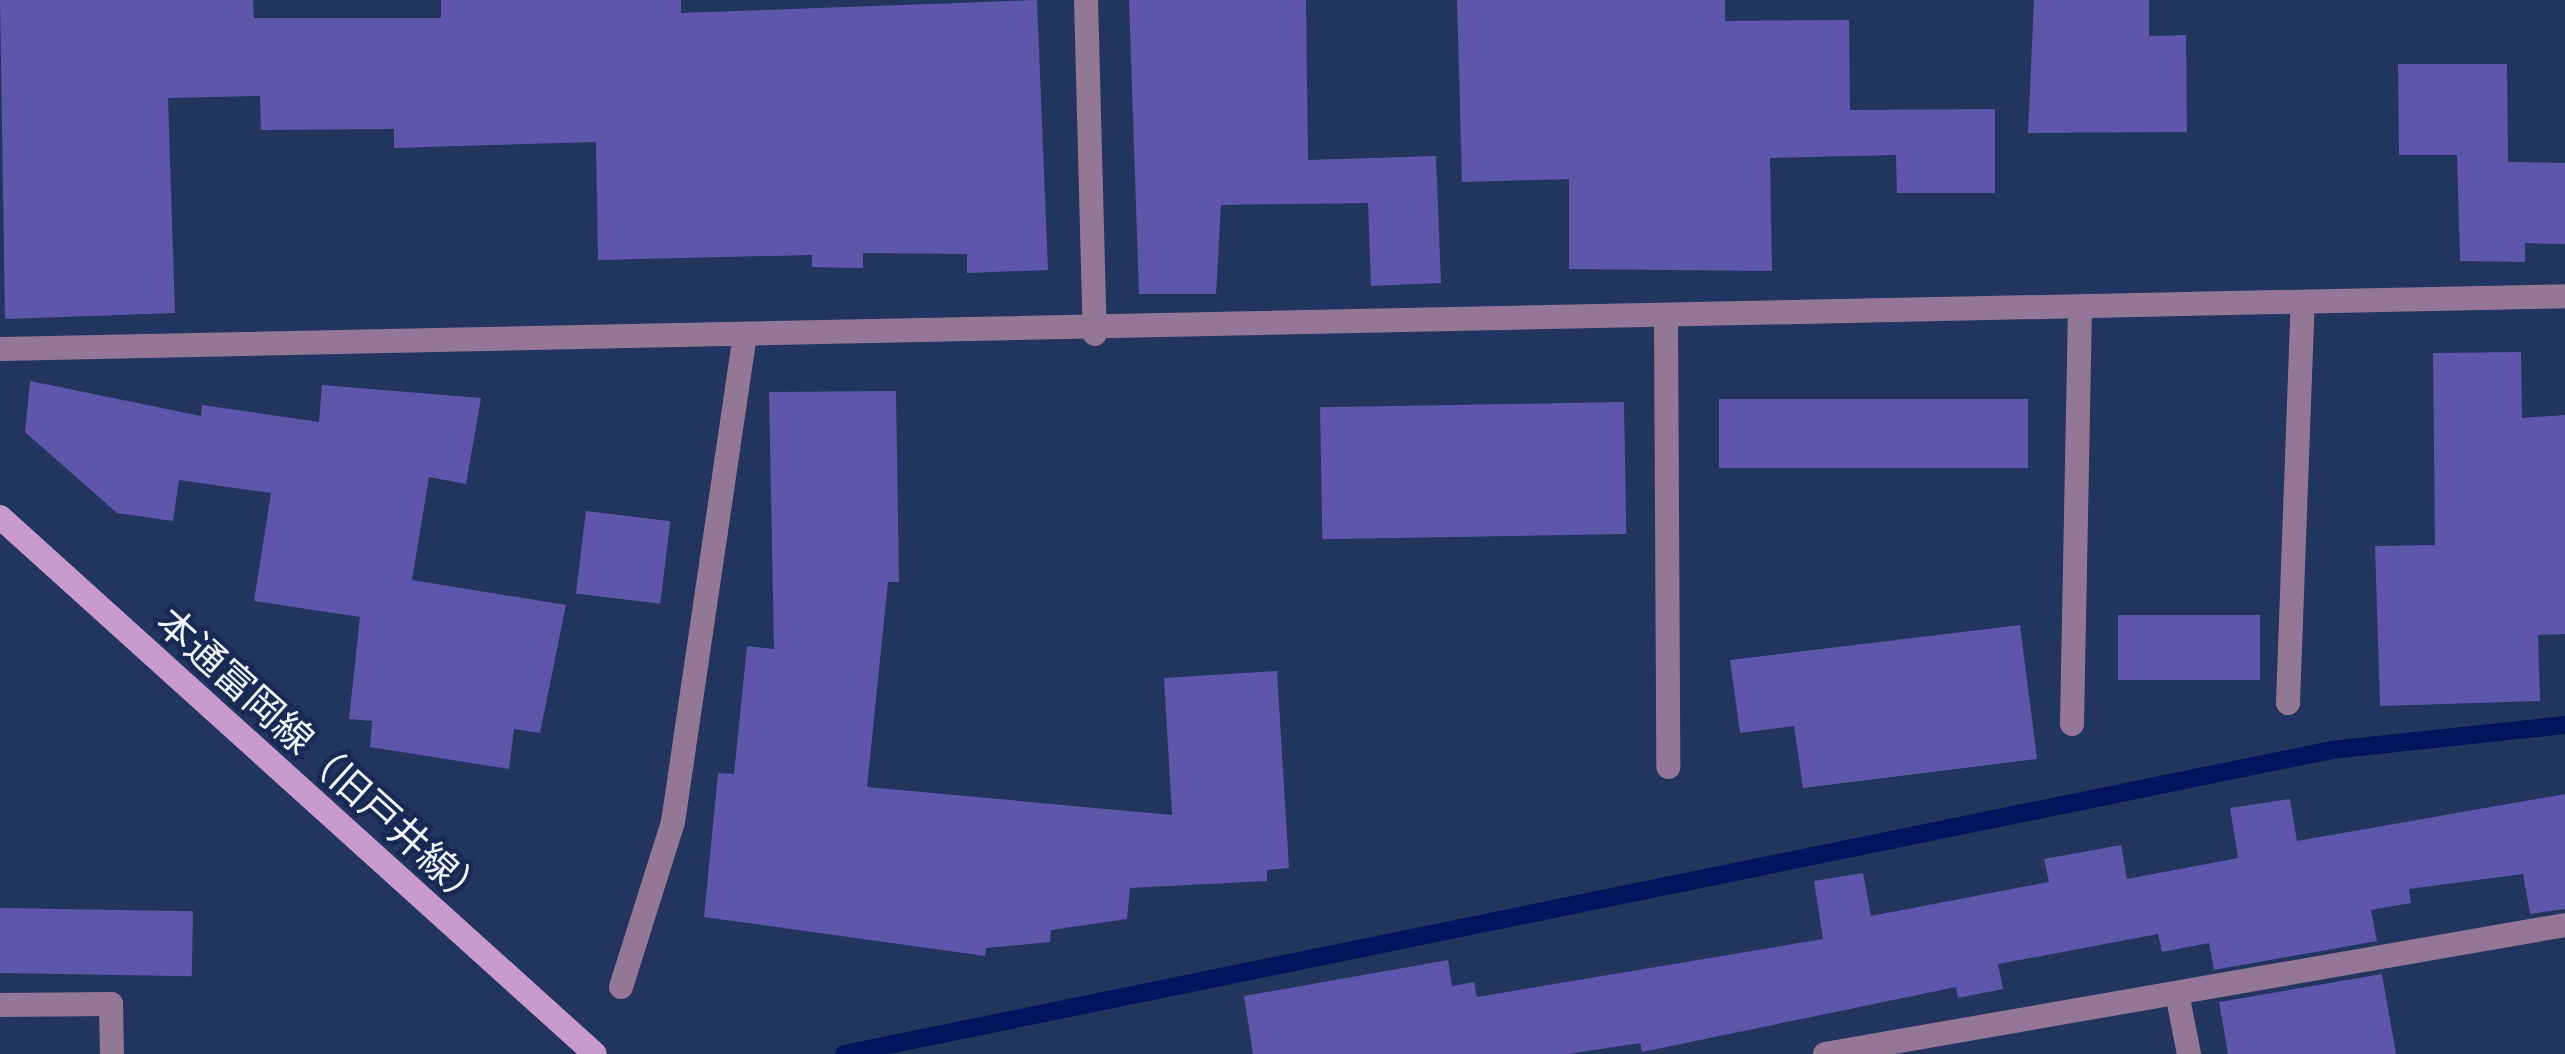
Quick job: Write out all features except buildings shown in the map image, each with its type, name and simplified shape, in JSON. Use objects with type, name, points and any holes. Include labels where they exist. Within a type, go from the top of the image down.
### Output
[{"type":"street","points":[[1086,0],[1095,334]]},
{"type":"street","points":[[0,349],[1095,334],[2565,296]]},
{"type":"street","points":[[2288,704],[2303,302]]},
{"type":"street","points":[[2072,724],[2080,308]]},
{"type":"street","points":[[1666,318],[1668,767]]},
{"type":"street","points":[[621,987],[674,822],[746,336]]},
{"type":"street","name":"本通富岡線（旧戸井線）","points":[[0,517],[595,1054]]},
{"type":"street","points":[[1825,1054],[2565,925]]},
{"type":"street","points":[[2177,993],[2189,1054]]},
{"type":"street","points":[[0,1005],[111,1004],[112,1054]]},
{"type":"waterway","points":[[844,1054],[2331,750],[2565,725]]}]
